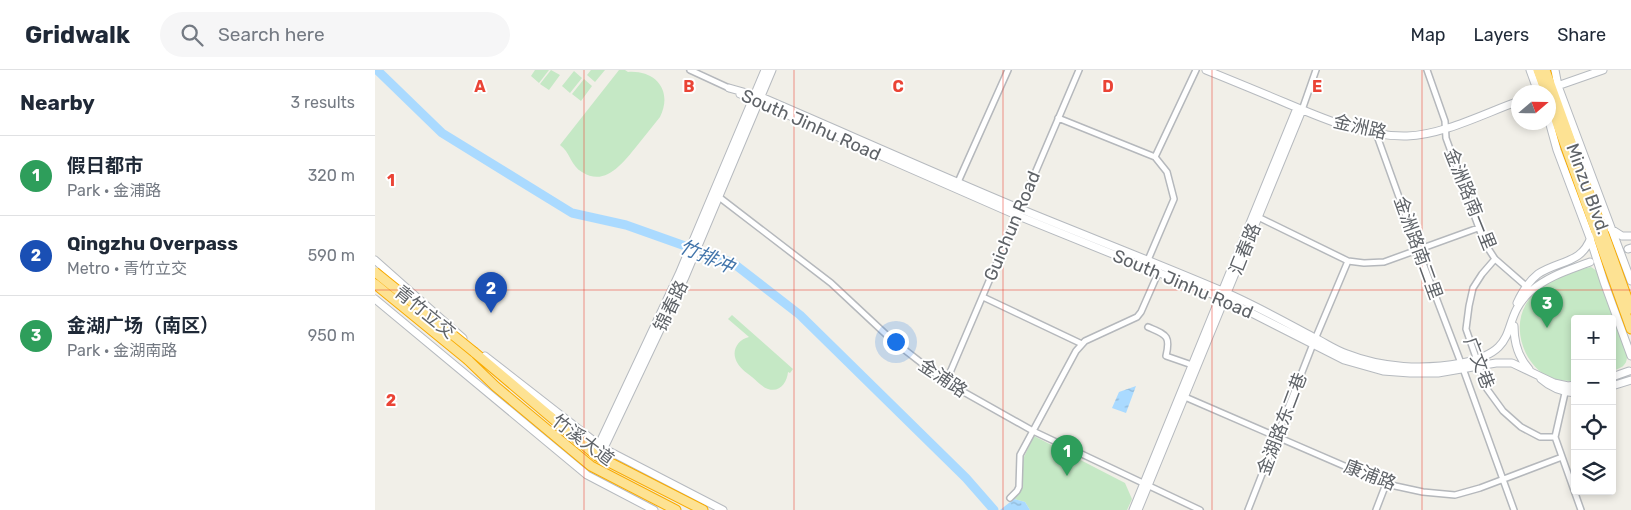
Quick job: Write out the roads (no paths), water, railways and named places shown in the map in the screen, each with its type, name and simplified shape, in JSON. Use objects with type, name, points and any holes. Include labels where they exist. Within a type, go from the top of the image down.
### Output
[{"type":"highway","name":"Minzu Blvd.","points":[[1538,70],[1544,85]]},
{"type":"highway","name":"Minzu Blvd.","points":[[1545,70],[1546,85]]},
{"type":"highway","name":"Minzu Blvd.","points":[[1556,116],[1597,223],[1631,329]]},
{"type":"highway","name":"Minzu Blvd.","points":[[1556,118],[1631,309]]},
{"type":"highway","name":"青竹立交","points":[[375,272],[471,352]]},
{"type":"highway","name":"青竹立交","points":[[375,284],[471,352]]},
{"type":"highway","name":"竹溪大道","points":[[471,352],[599,451],[703,510]]},
{"type":"highway","name":"竹溪大道","points":[[471,352],[486,377],[591,466],[676,510]]},
{"type":"main road","name":"锦春路","points":[[708,214],[719,197],[765,70]]},
{"type":"main road","name":"锦春路","points":[[599,451],[682,275],[756,99],[772,70]]},
{"type":"main road","name":"金洲路","points":[[1206,70],[1338,124],[1376,133],[1407,136],[1445,128],[1511,103]]},
{"type":"main road","points":[[1530,70],[1542,85]]},
{"type":"main road","points":[[1548,85],[1555,70]]},
{"type":"main road","points":[[1556,86],[1603,70]]},
{"type":"main road","name":"South Jinhu Road","points":[[729,88],[958,182],[1017,212],[1148,260],[1160,269]]},
{"type":"main road","name":"South Jinhu Road","points":[[756,99],[1017,212],[1223,295],[1314,341],[1346,354],[1384,364],[1462,366],[1478,362],[1512,363],[1531,371]]},
{"type":"main road","name":"汇春路","points":[[1138,510],[1192,365],[1258,217],[1299,108]]},
{"type":"main road","name":"汇春路","points":[[1133,510],[1147,484],[1185,397],[1223,295],[1299,108]]},
{"type":"main road","points":[[1556,111],[1612,230],[1631,281]]},
{"type":"main road","points":[[1552,130],[1563,167],[1591,238],[1604,282],[1631,356]]},
{"type":"main road","points":[[1571,393],[1565,393],[1549,386],[1523,362],[1518,352],[1514,334],[1516,305],[1526,286],[1536,276],[1549,268],[1578,256],[1587,248],[1597,223],[1621,236],[1631,236]]},
{"type":"main road","points":[[375,260],[471,352],[599,451],[723,510]]},
{"type":"main road","points":[[1514,318],[1524,299],[1544,281],[1553,275],[1590,262]]},
{"type":"main road","points":[[375,299],[458,366],[587,476],[654,510]]},
{"type":"main road","name":"South Jinhu Road","points":[[1478,362],[1501,346],[1507,338],[1514,318]]},
{"type":"main road","points":[[458,366],[486,377]]},
{"type":"main road","points":[[1531,371],[1554,383],[1571,386]]},
{"type":"main road","points":[[1616,376],[1629,371]]},
{"type":"main road","points":[[1616,385],[1631,380]]},
{"type":"street","points":[[690,70],[729,88]]},
{"type":"street","points":[[958,182],[1008,70]]},
{"type":"street","name":"Guichun Road","points":[[945,382],[1079,70]]},
{"type":"street","points":[[1155,157],[1196,70]]},
{"type":"street","name":"汇春路","points":[[1299,108],[1316,70]]},
{"type":"street","name":"金洲路南一里","points":[[1427,70],[1445,121],[1446,138],[1478,228],[1495,259],[1526,286]]},
{"type":"street","points":[[1058,118],[1155,157],[1167,172],[1174,199],[1148,260]]},
{"type":"street","name":"金洲路南二里","points":[[1376,133],[1514,510]]},
{"type":"street","name":"金浦路","points":[[719,197],[831,283],[892,340],[945,382],[1033,431],[1200,510]]},
{"type":"street","points":[[1258,217],[1348,261],[1365,263],[1384,262],[1478,228]]},
{"type":"street","name":"广文巷","points":[[1495,259],[1473,288],[1466,329],[1487,388],[1503,411],[1521,427],[1540,436],[1555,437]]},
{"type":"street","name":"金湖路东二巷","points":[[1248,510],[1314,341],[1348,261]]},
{"type":"street","points":[[1010,498],[1019,487],[1020,455],[1072,357],[1082,344],[1091,338],[1137,317],[1160,269]]},
{"type":"street","points":[[983,297],[1082,344]]},
{"type":"street","points":[[1148,327],[1167,337],[1169,342],[1166,356],[1192,365]]},
{"type":"street","points":[[1565,393],[1555,437],[1581,510]]},
{"type":"street","name":"康浦路","points":[[1185,397],[1386,484],[1423,492],[1455,495],[1480,488],[1562,457]]},
{"type":"street","points":[[1376,510],[1386,484]]},
{"type":"water","points":[[1136,386],[1126,413],[1112,408],[1119,392]]},
{"type":"water","points":[[1014,499],[1025,502],[1030,510],[1000,510]]},
{"type":"waterway","name":"竹排冲","points":[[377,70],[442,133],[572,213],[626,225],[733,263],[800,315],[966,478],[994,510]]},
{"type":"place","name":"Qingzhu Overpass","points":[[491,313]]},
{"type":"place","name":"金湖广场（南区）","points":[[1547,328]]},
{"type":"place","name":"假日都市","points":[[1067,476]]}]
